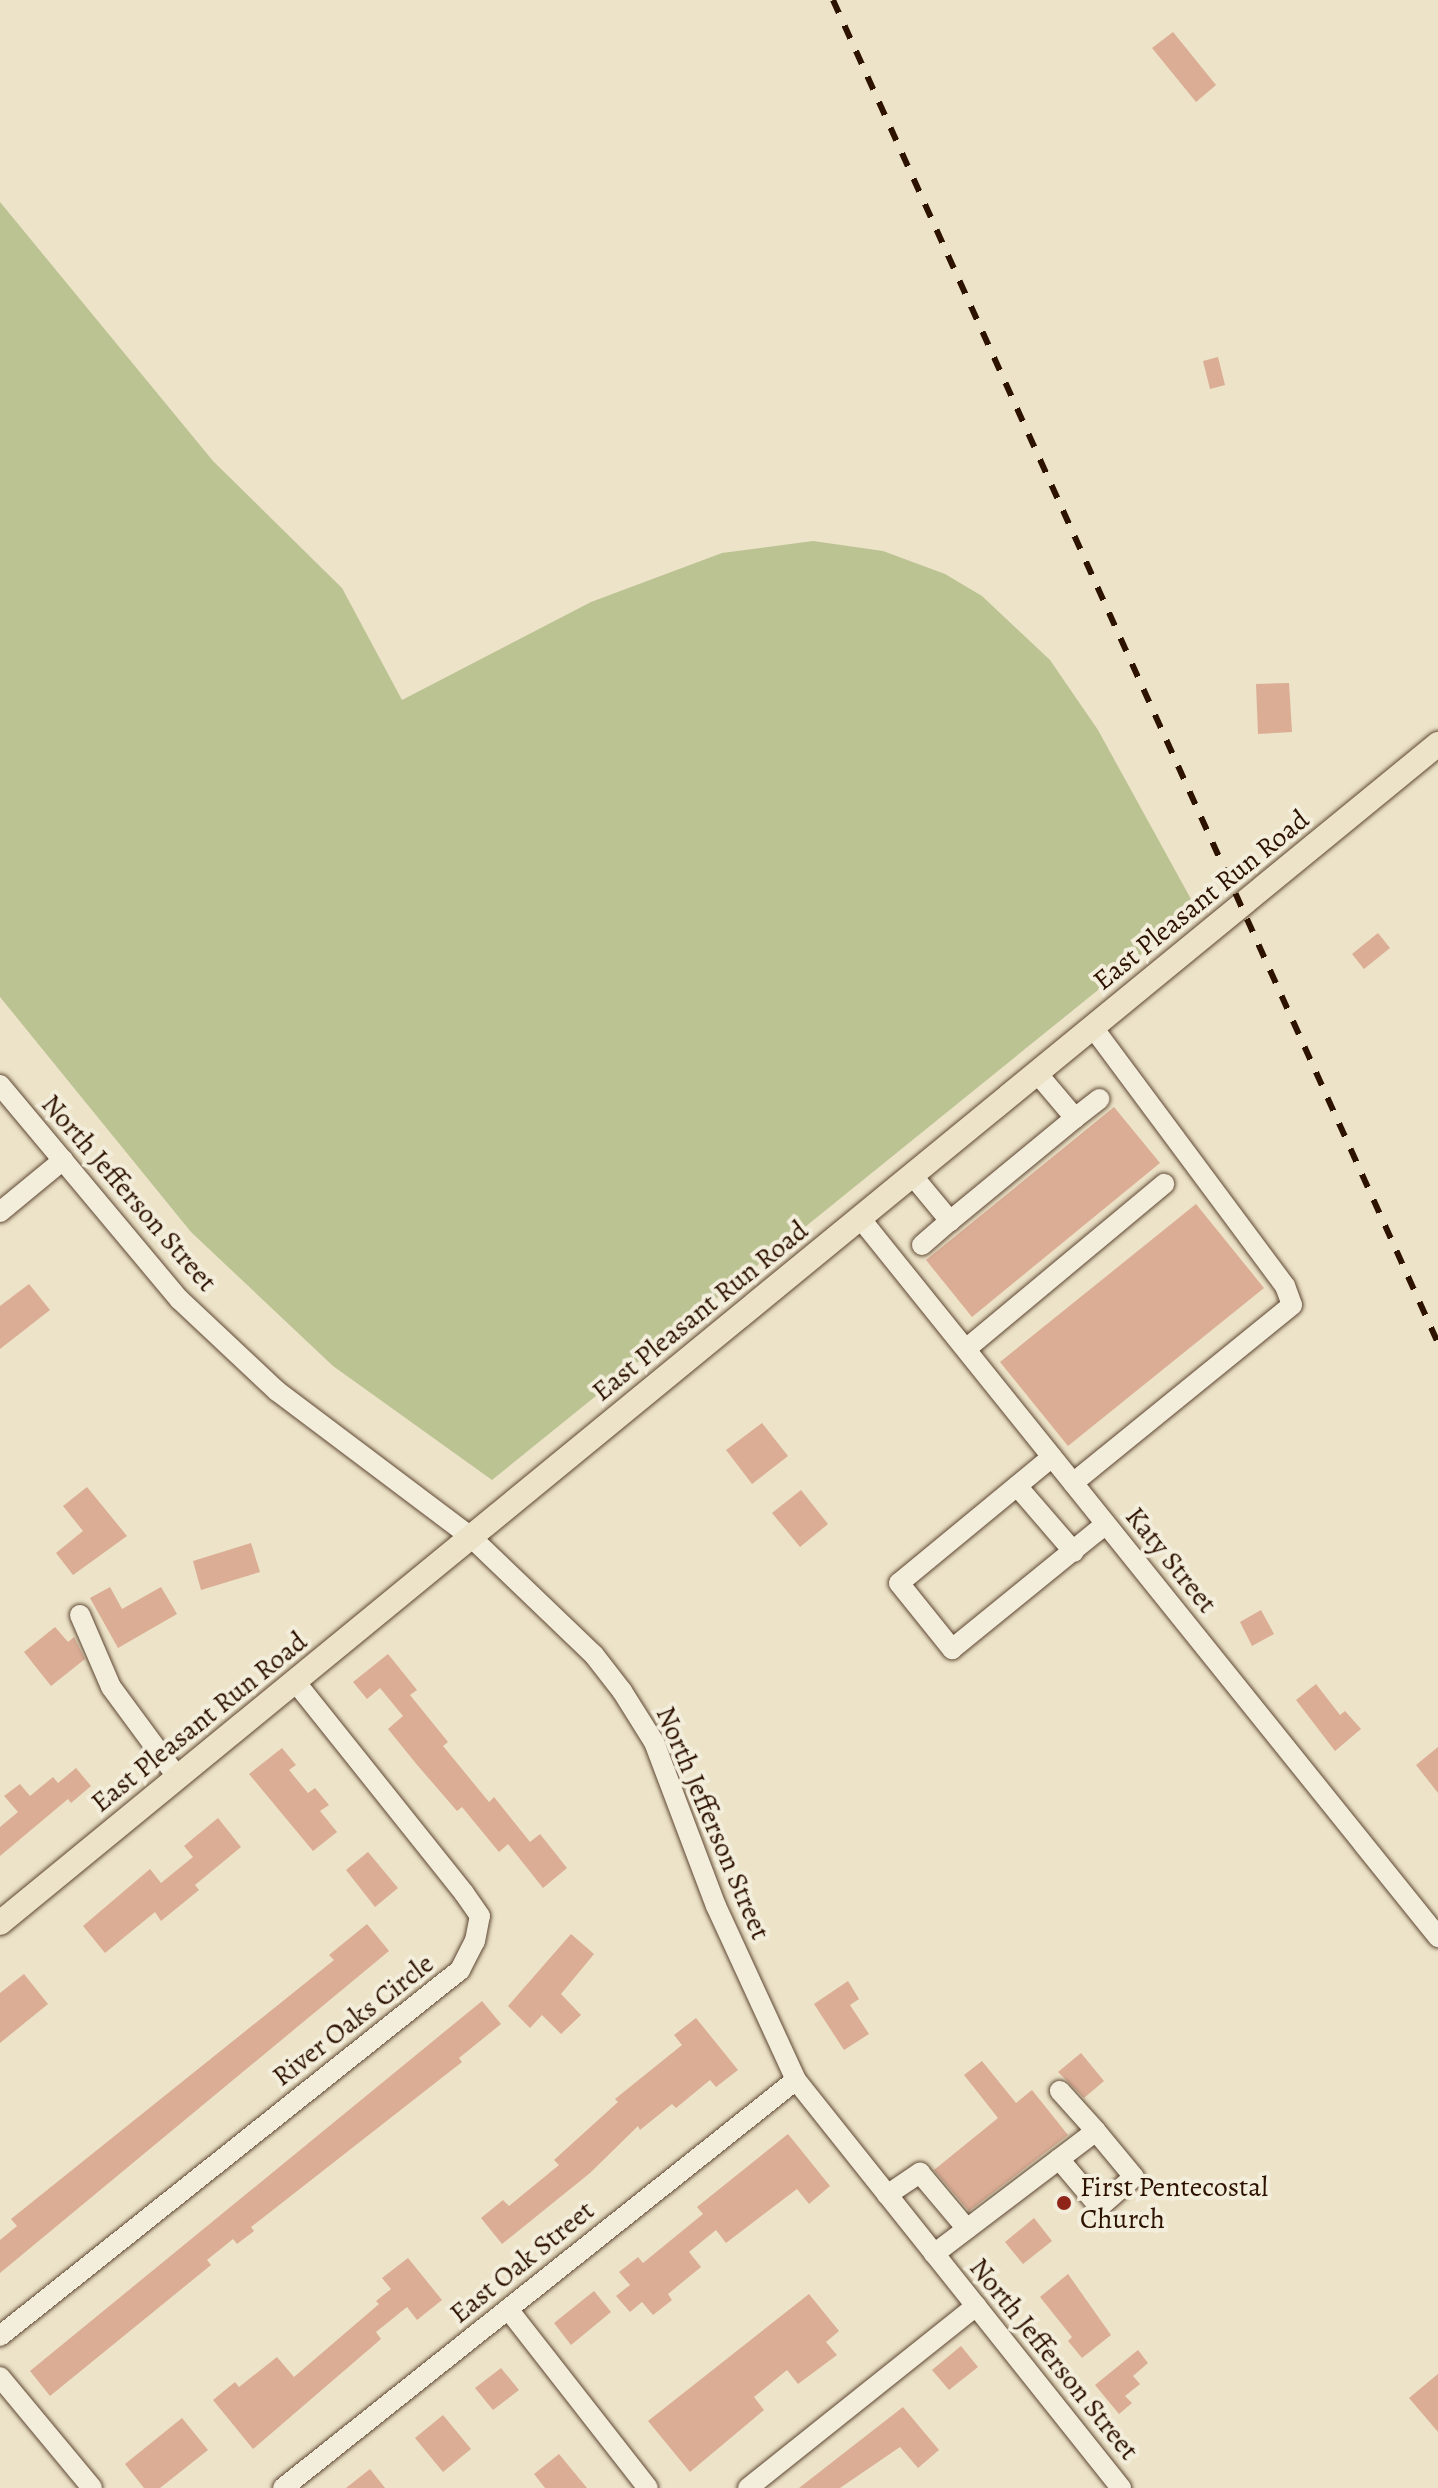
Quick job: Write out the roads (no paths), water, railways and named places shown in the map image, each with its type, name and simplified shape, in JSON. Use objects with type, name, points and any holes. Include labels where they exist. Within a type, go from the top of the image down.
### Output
[{"type":"main road","name":"East Pleasant Run Road","points":[[0,1923],[1438,744]]},
{"type":"street","points":[[1073,1483],[1292,1305],[1285,1286],[1093,1027]]},
{"type":"street","points":[[1037,1073],[1075,1118]]},
{"type":"street","name":"North Jefferson Street","points":[[0,1085],[144,1261],[240,1357],[472,1538],[594,1655],[654,1742],[716,1906],[796,2080],[1121,2488]]},
{"type":"street","points":[[922,1245],[1099,1099]]},
{"type":"street","points":[[0,1212],[63,1160]]},
{"type":"street","points":[[912,1175],[950,1221]]},
{"type":"street","points":[[966,1349],[1164,1184]]},
{"type":"street","name":"Katy Street","points":[[860,1218],[1438,1937]]},
{"type":"street","points":[[1052,1457],[899,1583],[952,1649],[1106,1524]]},
{"type":"street","points":[[1017,1486],[1074,1552]]},
{"type":"street","points":[[80,1615],[111,1687],[178,1778]]},
{"type":"street","name":"River Oaks Circle","points":[[0,2336],[460,1970],[475,1941],[480,1916],[295,1681]]},
{"type":"street","name":"East Oak Street","points":[[283,2488],[796,2080]]},
{"type":"street","points":[[1059,2159],[1096,2203],[1103,2204],[1134,2177],[1060,2091]]},
{"type":"street","points":[[934,2254],[1096,2131]]},
{"type":"street","points":[[887,2195],[916,2174],[925,2175],[967,2229]]},
{"type":"street","points":[[748,2488],[976,2306]]},
{"type":"street","points":[[508,2309],[648,2488]]},
{"type":"street","points":[[0,2377],[92,2488]]},
{"type":"railway","points":[[833,0],[1438,1343]]},
{"type":"place","name":"First Pentecostal Church","points":[[1064,2203]]}]
